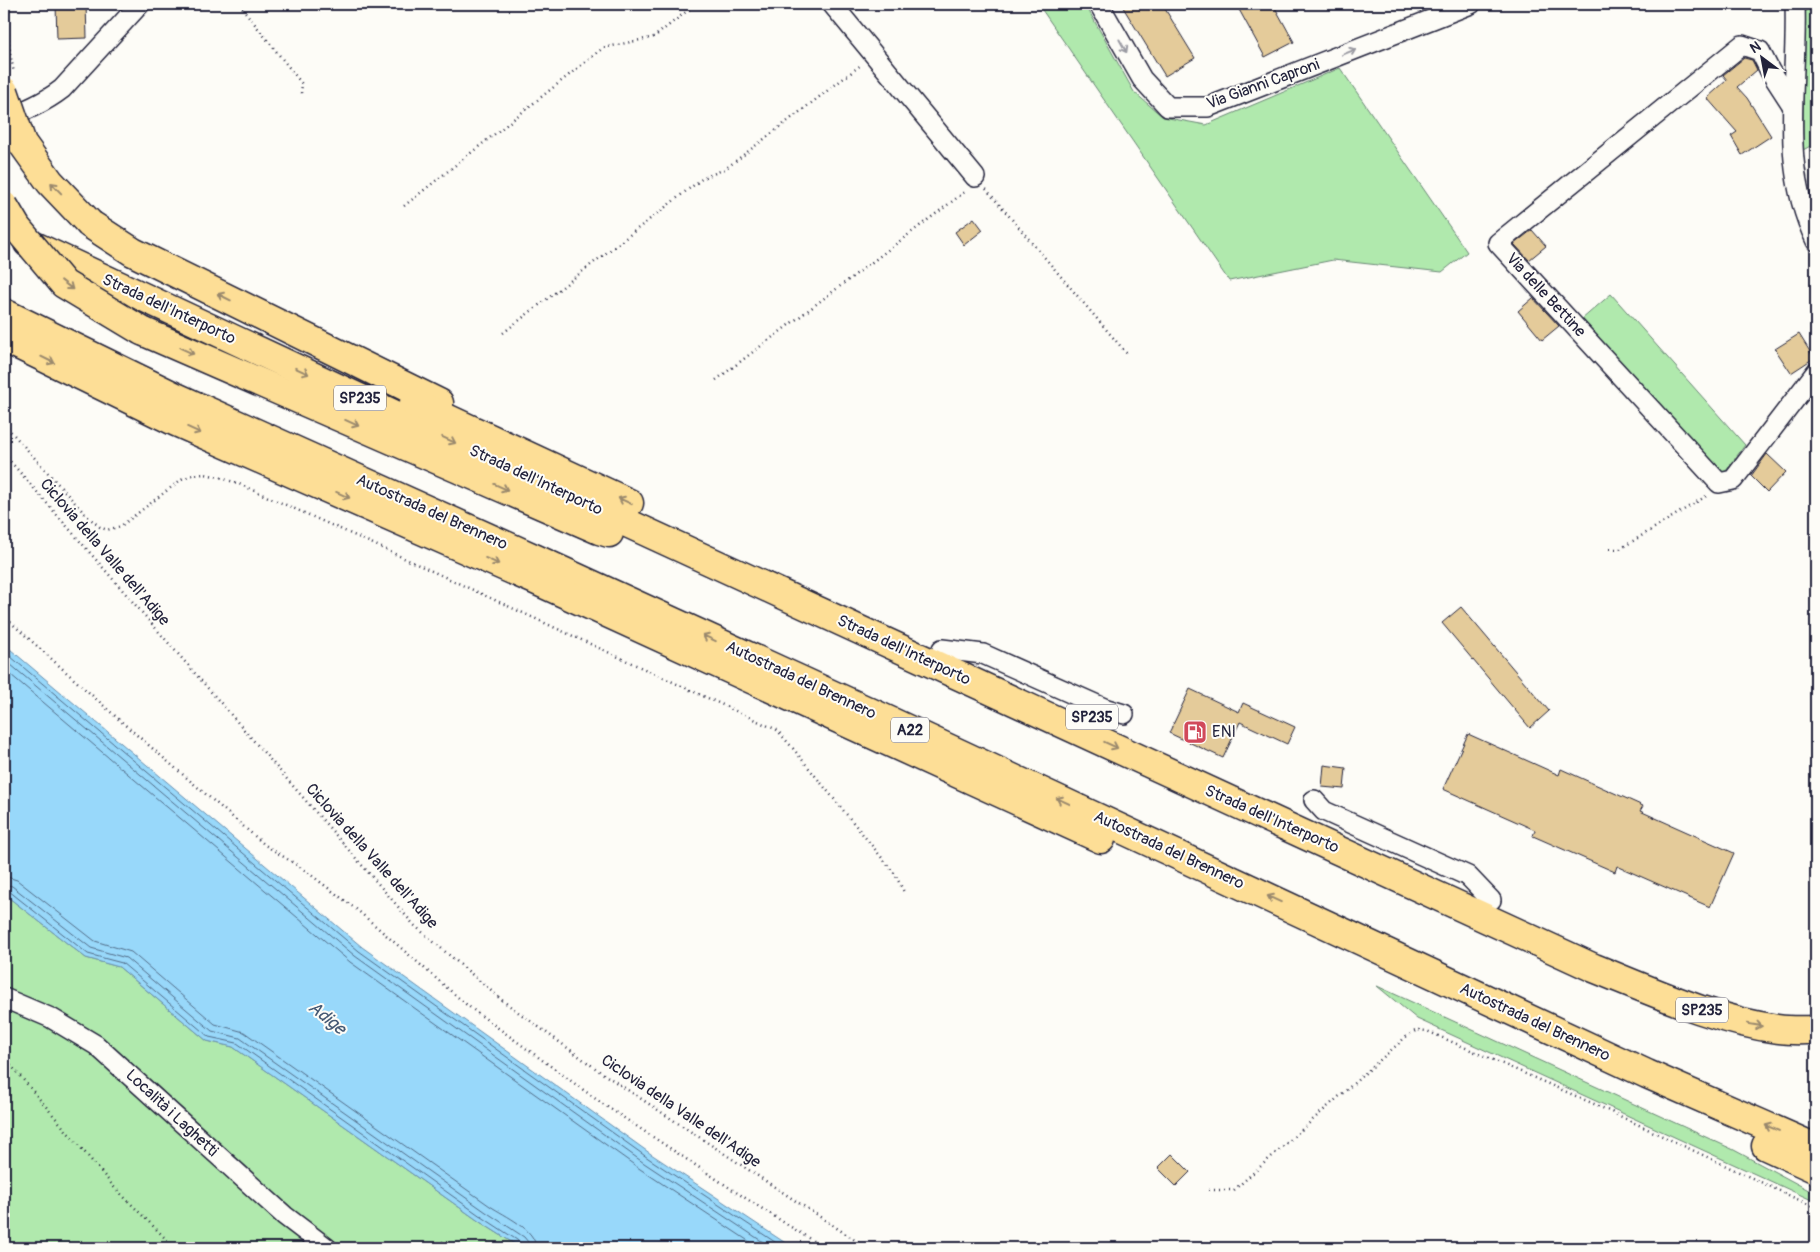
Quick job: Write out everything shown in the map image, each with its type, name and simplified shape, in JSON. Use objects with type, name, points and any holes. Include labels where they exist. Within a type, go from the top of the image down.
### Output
[{"type":"highway","points":[[9,83],[22,143],[50,182],[90,224],[133,252],[436,401],[515,449]]},
{"type":"highway","points":[[4,206],[17,228],[64,284],[142,331],[599,530],[717,564]]},
{"type":"highway","name":"Strada dell'Interporto","points":[[4,215],[48,237],[515,449],[724,548],[1491,900],[1548,928],[1670,982],[1737,1004],[1789,1011],[1816,1012]]},
{"type":"highway","name":"Strada dell'Interporto","points":[[4,232],[717,564],[1594,968],[1686,1006],[1748,1024],[1780,1029],[1816,1030]]},
{"type":"highway","name":"Autostrada del Brennero","points":[[4,313],[176,397],[883,718],[1647,1074],[1816,1148]]},
{"type":"highway","name":"Autostrada del Brennero","points":[[4,338],[176,422],[535,580],[1816,1169]]},
{"type":"street","points":[[4,119],[25,111],[52,96],[68,82],[140,4]]},
{"type":"street","points":[[832,4],[975,177]]},
{"type":"street","name":"Via Gianni Caproni","points":[[1099,4],[1142,79],[1168,107],[1208,107],[1471,4]]},
{"type":"street","points":[[1795,4],[1797,38],[1792,104],[1792,150],[1795,176],[1802,207],[1816,241]]},
{"type":"street","name":"Via delle Bettine","points":[[1718,483],[1498,243],[1742,45],[1760,51],[1770,71],[1792,104]]},
{"type":"street","points":[[1718,483],[1733,480],[1816,372]]},
{"type":"street","points":[[942,649],[983,654],[1104,708],[1124,714]]},
{"type":"street","points":[[1314,800],[1324,812],[1468,876],[1491,900]]},
{"type":"street","name":"Località i Laghetti","points":[[4,998],[52,1018],[96,1045],[285,1216],[327,1248]]},
{"type":"path","points":[[4,4],[10,52],[9,83]]},
{"type":"path","points":[[239,4],[302,84],[301,94]]},
{"type":"path","points":[[404,206],[602,48],[654,37],[696,4]]},
{"type":"path","points":[[504,334],[703,178],[725,169],[874,54]]},
{"type":"path","points":[[716,380],[966,191],[975,177],[1128,355]]},
{"type":"path","points":[[4,424],[86,515],[100,527],[107,530],[121,526],[182,479],[193,475],[205,474],[220,477],[358,536],[777,730],[895,874],[904,892]]},
{"type":"path","name":"Ciclovia della Valle dell'Adige","points":[[4,454],[414,925],[503,1001],[602,1073],[867,1248]]},
{"type":"path","points":[[1610,549],[1620,549],[1715,491],[1718,483]]},
{"type":"path","points":[[4,614],[7,619],[124,724],[265,845],[303,869],[356,909],[468,1006],[600,1102],[824,1248]]},
{"type":"path","points":[[1209,1190],[1234,1190],[1407,1036],[1417,1030],[1427,1031],[1594,1104],[1816,1208]]},
{"type":"path","points":[[4,1057],[102,1173],[175,1248]]},
{"type":"path","points":[[422,1248],[446,1241]]},
{"type":"green space","points":[[1038,4],[1085,4],[1134,92],[1163,117],[1206,125],[1340,68],[1467,252],[1442,272],[1333,260],[1229,281]]},
{"type":"green space","points":[[1804,4],[1816,4],[1816,143],[1803,150]]},
{"type":"green space","points":[[1611,294],[1745,445],[1723,475],[1581,320]]},
{"type":"green space","points":[[4,894],[86,958],[119,967],[207,1041],[233,1047],[480,1222],[521,1248],[343,1248],[290,1208],[117,1051],[92,1032],[4,990]]},
{"type":"green space","points":[[1377,986],[1734,1150],[1816,1194],[1816,1202],[1417,1019]]},
{"type":"green space","points":[[4,1006],[37,1019],[92,1050],[315,1248],[4,1248]]},
{"type":"water","name":"Adige","points":[[4,644],[362,947],[651,1154],[793,1248],[521,1248],[480,1222],[233,1047],[207,1041],[119,967],[86,958],[4,894]]},
{"type":"building","points":[[56,4],[86,4],[87,38],[57,39]]},
{"type":"building","points":[[1121,4],[1162,4],[1195,58],[1165,76]]},
{"type":"building","points":[[1236,4],[1273,4],[1294,42],[1265,57]]},
{"type":"building","points":[[1744,58],[1752,60],[1757,70],[1737,87],[1747,98],[1771,136],[1742,155],[1731,136],[1737,132],[1707,98],[1727,80],[1723,75]]},
{"type":"building","points":[[974,218],[983,230],[964,245],[955,232]]},
{"type":"building","points":[[1532,230],[1546,246],[1529,260],[1514,244]]},
{"type":"building","points":[[1533,298],[1559,326],[1542,340],[1518,311]]},
{"type":"building","points":[[1799,334],[1814,358],[1791,373],[1775,349]]},
{"type":"building","points":[[1767,454],[1786,472],[1767,492],[1751,476]]},
{"type":"building","points":[[1461,607],[1549,711],[1530,728],[1442,623]]},
{"type":"building","points":[[1190,689],[1239,712],[1243,703],[1295,727],[1287,744],[1240,722],[1223,758],[1169,733]]},
{"type":"building","points":[[1468,734],[1559,775],[1561,769],[1643,806],[1640,811],[1734,853],[1710,907],[1617,866],[1615,872],[1533,836],[1535,830],[1443,789]]},
{"type":"building","points":[[1324,765],[1346,768],[1344,789],[1322,787]]},
{"type":"building","points":[[1172,1154],[1190,1172],[1176,1186],[1158,1168]]},
{"type":"place","name":"ENI","points":[[1195,732]]}]
